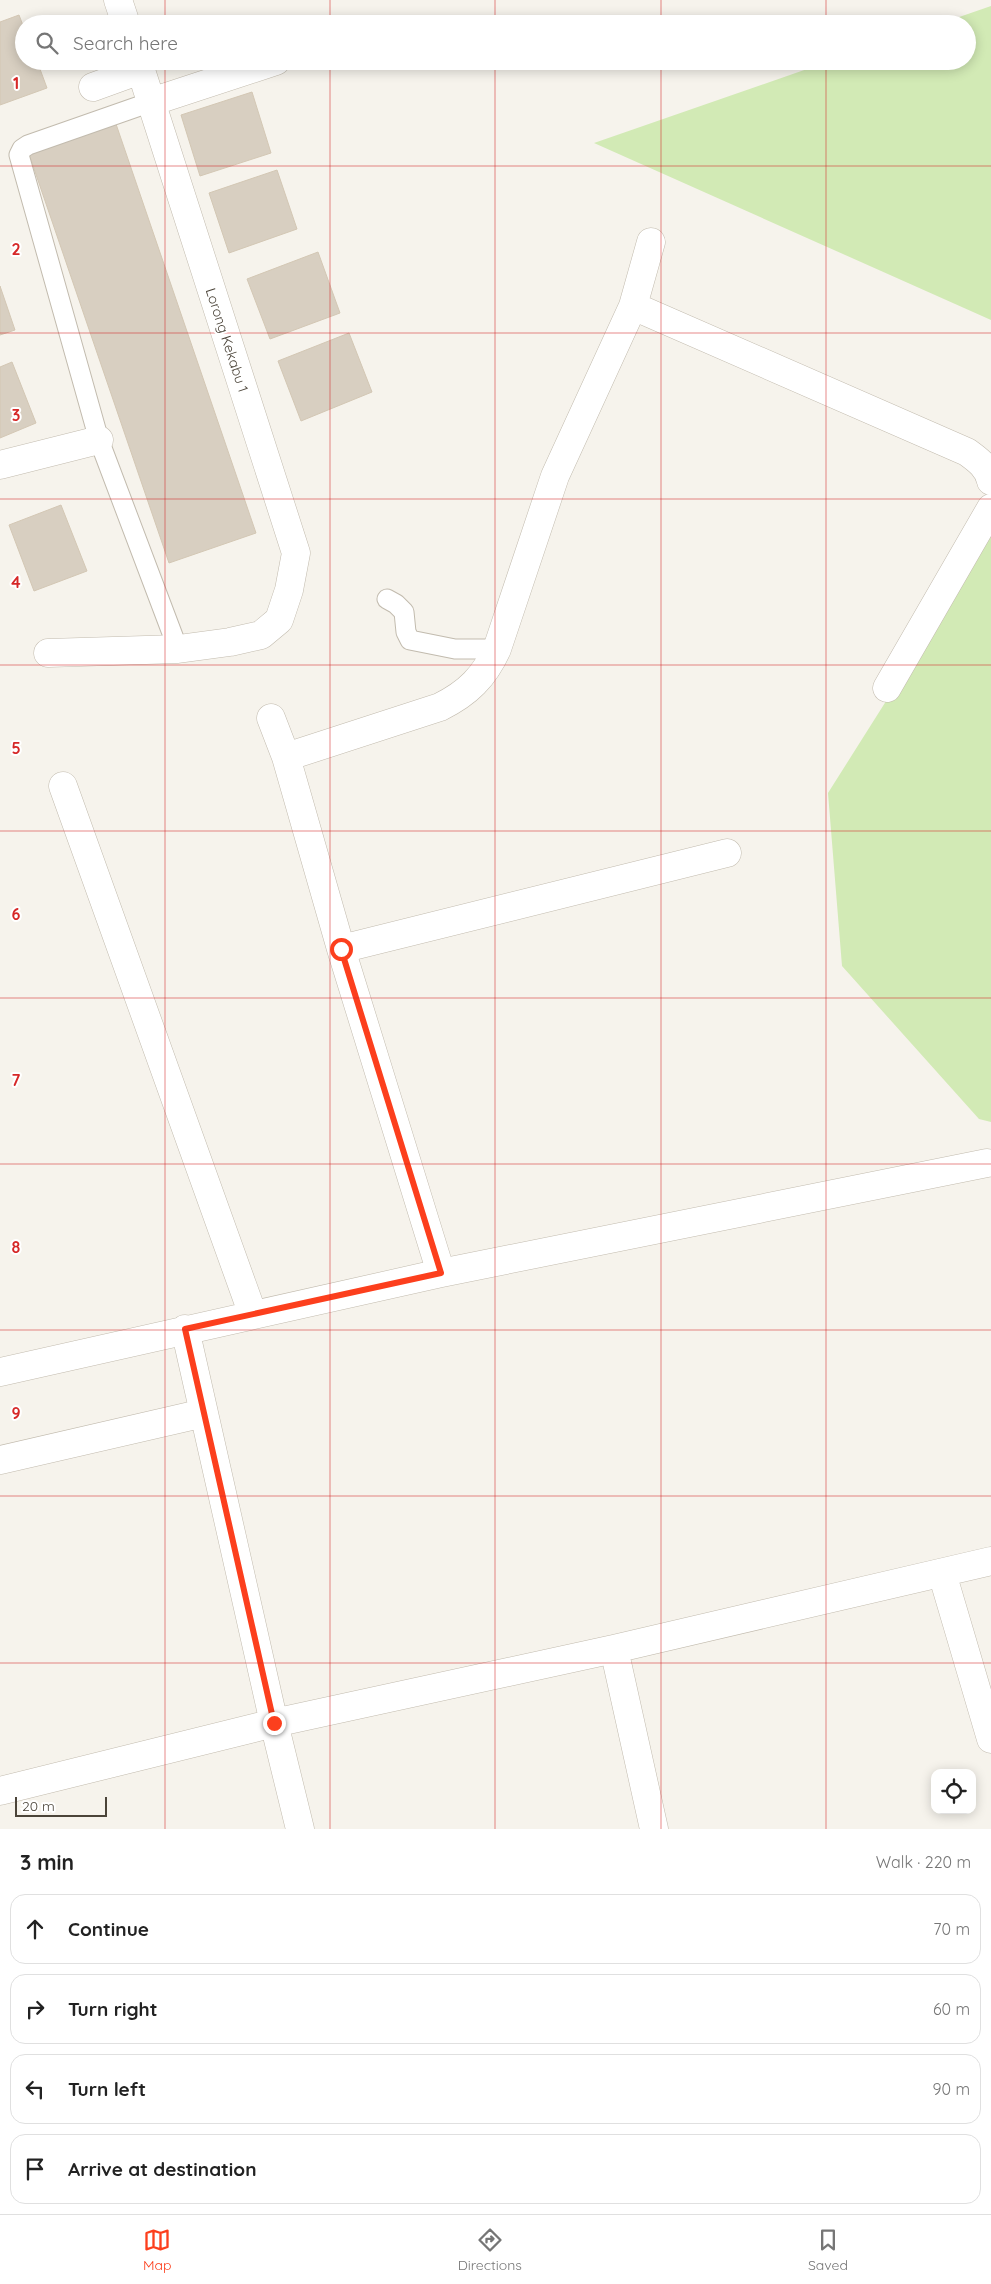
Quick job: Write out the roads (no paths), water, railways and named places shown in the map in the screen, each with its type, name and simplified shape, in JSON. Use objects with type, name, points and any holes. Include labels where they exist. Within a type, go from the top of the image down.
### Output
[{"type":"street","points":[[118,0],[123,15]]},
{"type":"street","points":[[93,86],[128,70]]},
{"type":"street","name":"Lorong Kekabu 1","points":[[141,70],[296,553],[289,590],[279,620],[261,635],[230,642],[178,649]]},
{"type":"street","points":[[151,102],[249,70]]},
{"type":"street","points":[[286,757],[447,704],[460,697],[476,684],[488,669],[497,649],[555,476],[633,306],[651,242]]},
{"type":"street","points":[[633,306],[967,452],[981,462],[989,473],[991,481]]},
{"type":"street","points":[[0,465],[99,440]]},
{"type":"street","points":[[887,688],[991,508]]},
{"type":"street","points":[[48,653],[178,649]]},
{"type":"street","points":[[271,718],[286,757],[341,949],[441,1273]]},
{"type":"street","points":[[63,786],[253,1315]]},
{"type":"street","points":[[341,949],[727,853]]},
{"type":"street","points":[[0,1372],[441,1273],[987,1163]]},
{"type":"street","points":[[185,1329],[274,1723],[300,1829]]},
{"type":"street","points":[[0,1460],[204,1413]]},
{"type":"street","points":[[0,1792],[274,1723],[614,1648],[991,1561]]},
{"type":"street","points":[[942,1573],[991,1739]]},
{"type":"street","points":[[614,1648],[654,1829]]},
{"type":"lane","points":[[151,102],[28,145],[19,155],[99,440],[178,649]]},
{"type":"lane","points":[[387,599],[404,612],[406,632],[410,640],[454,648],[497,649]]}]
